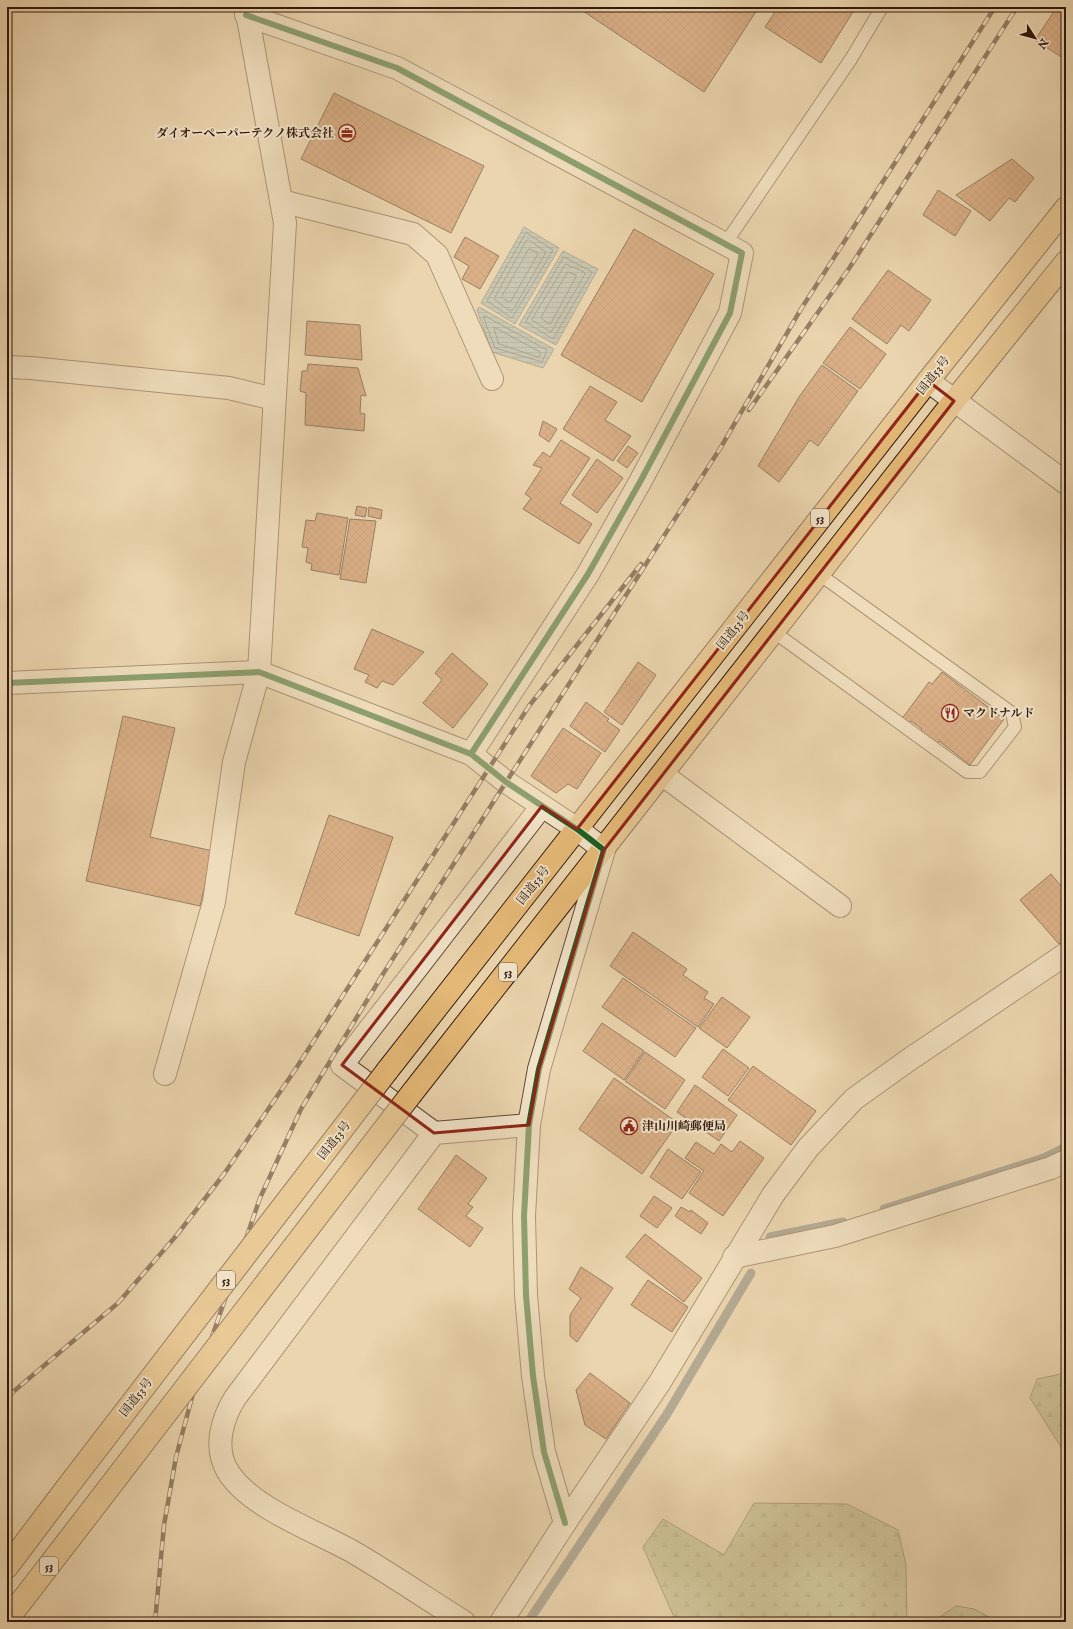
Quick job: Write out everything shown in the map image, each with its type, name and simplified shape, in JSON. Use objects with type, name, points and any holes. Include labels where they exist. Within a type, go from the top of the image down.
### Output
[{"type":"highway","name":"国道53号","points":[[7,1567],[387,1071],[928,381],[1066,208]]},
{"type":"highway","name":"53","points":[[7,1620],[412,1093],[604,850],[954,400],[1066,262]]},
{"type":"street","points":[[246,11],[397,68],[742,253],[730,313],[640,482],[588,574],[471,754]]},
{"type":"street","points":[[165,1074],[214,902],[234,762],[259,672],[285,223],[246,11]]},
{"type":"street","points":[[281,201],[412,234],[437,255],[492,379]]},
{"type":"street","points":[[7,367],[31,368],[229,388],[274,399]]},
{"type":"street","points":[[928,381],[1066,483]]},
{"type":"street","points":[[7,683],[259,672],[471,754],[506,782],[577,829],[604,850],[539,1069],[529,1125],[524,1216],[526,1295],[533,1376],[544,1452],[565,1523]]},
{"type":"street","points":[[663,774],[840,906]]},
{"type":"street","points":[[529,1125],[434,1133],[342,1065],[542,806]]},
{"type":"street","points":[[501,1622],[565,1523],[660,1382],[734,1257],[773,1195],[808,1148],[854,1099],[910,1058],[1066,954]]},
{"type":"street","points":[[434,1133],[228,1408],[222,1428],[220,1446],[227,1470],[236,1483],[248,1495],[353,1552],[464,1622]]},
{"type":"street","points":[[734,1257],[835,1236],[1052,1168],[1066,1160]]},
{"type":"lane","points":[[725,244],[851,59],[882,7]]},
{"type":"lane","points":[[774,632],[967,772],[980,772],[1016,727],[1012,713],[819,574]]},
{"type":"highlighted area","points":[[928,381],[954,401],[604,850],[539,1069],[529,1125],[434,1133],[342,1065],[542,806],[577,829]]},
{"type":"green space","points":[[1066,1373],[1066,1455],[1030,1398],[1037,1379]]},
{"type":"green space","points":[[754,1503],[847,1504],[898,1530],[906,1565],[907,1620],[911,1622],[671,1622],[674,1617],[643,1547],[663,1519],[724,1555]]},
{"type":"green space","points":[[956,1606],[974,1609],[999,1622],[932,1622]]},
{"type":"water","points":[[524,227],[559,248],[515,324],[481,303]]},
{"type":"water","points":[[563,251],[598,269],[556,345],[519,325]]},
{"type":"water","points":[[479,307],[554,349],[543,368],[492,352],[477,310]]},
{"type":"building","points":[[577,7],[759,7],[704,92]]},
{"type":"building","points":[[778,7],[856,7],[821,63],[765,27]]},
{"type":"building","points":[[1057,7],[1066,7],[1066,60],[1035,40]]},
{"type":"building","points":[[334,93],[484,166],[451,233],[301,159]]},
{"type":"building","points":[[1012,159],[1034,178],[1015,202],[1009,198],[990,221],[956,195]]},
{"type":"building","points":[[938,190],[971,211],[955,236],[923,215]]},
{"type":"building","points":[[634,229],[714,274],[642,402],[561,355]]},
{"type":"building","points":[[465,237],[499,256],[480,289],[462,279],[469,266],[454,257]]},
{"type":"building","points":[[888,270],[931,300],[909,331],[901,325],[887,344],[852,319]]},
{"type":"building","points":[[307,321],[360,325],[362,360],[305,355]]},
{"type":"building","points":[[850,327],[886,354],[860,389],[823,363]]},
{"type":"building","points":[[308,364],[358,368],[366,396],[361,395],[360,413],[365,414],[364,431],[305,425],[306,393],[300,391],[302,371],[307,371]]},
{"type":"building","points":[[822,365],[858,391],[818,446],[810,440],[779,482],[758,466],[799,397]]},
{"type":"building","points":[[590,386],[617,402],[605,420],[631,436],[613,461],[563,429]]},
{"type":"building","points":[[543,421],[557,429],[549,442],[539,435]]},
{"type":"building","points":[[561,440],[590,458],[560,503],[592,524],[579,544],[523,509],[531,498],[525,494],[542,468],[533,465],[543,452],[550,457]]},
{"type":"building","points":[[628,446],[638,453],[627,468],[617,461]]},
{"type":"building","points":[[597,459],[623,478],[597,513],[572,495]]},
{"type":"building","points":[[357,506],[367,508],[365,517],[355,515]]},
{"type":"building","points":[[369,507],[382,510],[381,519],[368,516]]},
{"type":"building","points":[[317,513],[348,518],[339,575],[311,570],[312,564],[306,562],[308,548],[302,547],[306,520],[315,521]]},
{"type":"building","points":[[350,519],[376,521],[366,583],[340,579]]},
{"type":"building","points":[[372,629],[424,652],[393,685],[382,681],[377,688],[365,682],[369,675],[354,669]]},
{"type":"building","points":[[452,653],[488,684],[453,728],[423,703],[442,680],[435,673]]},
{"type":"building","points":[[638,662],[656,675],[622,725],[604,712]]},
{"type":"building","points":[[942,672],[1004,719],[970,765],[939,741],[936,745],[919,732],[922,729],[911,721],[908,725],[901,720],[929,682],[932,684]]},
{"type":"building","points":[[586,702],[609,719],[607,721],[620,730],[605,752],[570,726]]},
{"type":"building","points":[[123,716],[175,728],[150,837],[213,851],[200,906],[86,881]]},
{"type":"building","points":[[563,728],[601,753],[577,789],[568,784],[556,793],[531,776]]},
{"type":"building","points":[[329,815],[393,837],[359,936],[295,914]]},
{"type":"building","points":[[1051,874],[1066,892],[1066,938],[1059,944],[1020,900]]},
{"type":"building","points":[[633,932],[687,969],[683,975],[708,992],[704,998],[714,1004],[698,1027],[610,966]]},
{"type":"building","points":[[623,978],[696,1028],[675,1057],[602,1007]]},
{"type":"building","points":[[722,997],[750,1017],[727,1048],[699,1028]]},
{"type":"building","points":[[602,1023],[644,1051],[624,1080],[583,1051]]},
{"type":"building","points":[[723,1049],[749,1068],[728,1096],[702,1077]]},
{"type":"building","points":[[645,1052],[685,1080],[665,1109],[625,1081]]},
{"type":"building","points":[[753,1066],[816,1111],[791,1145],[728,1100]]},
{"type":"building","points":[[614,1078],[678,1123],[642,1174],[579,1129]]},
{"type":"building","points":[[695,1085],[737,1115],[719,1141],[677,1112]]},
{"type":"building","points":[[740,1141],[764,1158],[723,1216],[689,1193],[704,1171],[685,1158],[696,1142],[714,1154],[721,1144],[732,1152]]},
{"type":"building","points":[[668,1149],[701,1172],[682,1199],[650,1177]]},
{"type":"building","points":[[456,1155],[487,1178],[468,1204],[473,1207],[466,1216],[483,1228],[470,1247],[418,1209]]},
{"type":"building","points":[[654,1196],[672,1208],[657,1228],[640,1216]]},
{"type":"building","points":[[681,1207],[690,1212],[691,1210],[708,1223],[701,1234],[675,1216]]},
{"type":"building","points":[[645,1234],[702,1278],[684,1302],[626,1257]]},
{"type":"building","points":[[581,1267],[613,1288],[577,1342],[570,1336],[570,1315],[581,1298],[569,1289]]},
{"type":"building","points":[[648,1280],[688,1307],[672,1332],[631,1305]]},
{"type":"building","points":[[590,1373],[630,1403],[606,1439],[585,1425],[576,1390]]},
{"type":"waterway","points":[[884,1209],[1044,1158],[1066,1147]]},
{"type":"waterway","points":[[770,1237],[843,1222]]},
{"type":"waterway","points":[[528,1622],[667,1414],[751,1273]]},
{"type":"railway","points":[[155,1622],[164,1525],[176,1457],[195,1386],[260,1198],[301,1109],[383,974],[721,447],[801,309],[995,7]]},
{"type":"railway","points":[[749,410],[850,267],[1017,7]]},
{"type":"railway","points":[[7,1397],[118,1303],[176,1236],[224,1174],[295,1070],[529,706],[641,564]]},
{"type":"cycle path","points":[[246,15],[397,68],[742,253],[730,313],[640,482],[588,574],[471,754]]},
{"type":"cycle path","points":[[7,683],[259,672],[471,754],[506,782],[577,829],[604,850],[539,1069],[529,1125],[524,1216],[526,1295],[533,1376],[544,1452],[565,1523]]},
{"type":"place","name":"ダイオーペーパーテクノ株式会社","points":[[347,133]]},
{"type":"place","name":"マクドナルド","points":[[950,713]]},
{"type":"place","name":"津山川崎郵便局","points":[[629,1126]]}]
